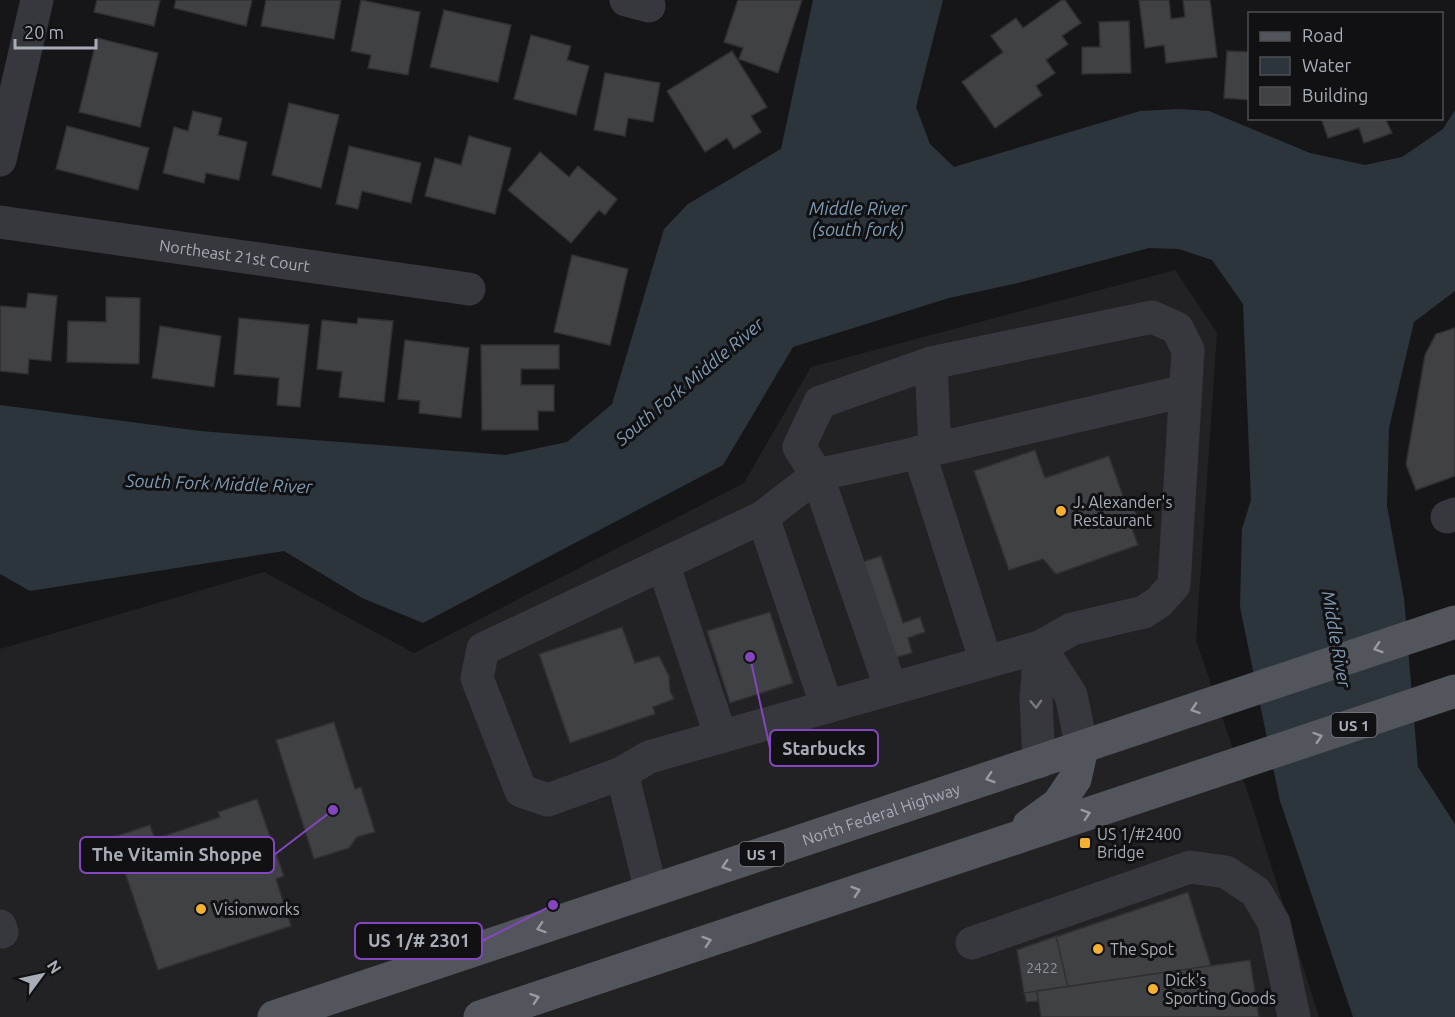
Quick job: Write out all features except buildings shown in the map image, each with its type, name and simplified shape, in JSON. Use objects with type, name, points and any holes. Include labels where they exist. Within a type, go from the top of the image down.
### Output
[{"type":"main road","name":"North Federal Highway","points":[[273,1017],[1444,626]]},
{"type":"main road","name":"US 1","points":[[480,1017],[1451,693]]},
{"type":"main road","points":[[1010,839],[1058,804],[1075,779],[1082,748]]},
{"type":"street","points":[[0,160],[37,0]]},
{"type":"street","name":"Northeast 21st Court","points":[[0,222],[469,289]]},
{"type":"street","points":[[891,689],[817,475],[799,447],[820,402],[931,363],[1152,317],[1177,328],[1188,350],[1174,585],[1159,602],[1144,612],[1072,629],[1040,647],[721,737],[649,757],[622,772],[548,800],[521,791],[477,678],[483,649],[763,517],[817,475],[1185,391]]},
{"type":"street","points":[[931,363],[927,451],[986,662]]},
{"type":"street","points":[[763,517],[827,707]]},
{"type":"street","points":[[663,564],[721,737]]},
{"type":"street","points":[[1040,647],[1071,695],[1082,748]]},
{"type":"street","points":[[1039,762],[1036,699],[1040,647]]},
{"type":"street","points":[[622,772],[651,891]]},
{"type":"street","points":[[972,943],[1190,867],[1226,872],[1256,892],[1274,923],[1294,1017]]},
{"type":"shaded area","points":[[1175,270],[1217,333],[1196,640],[1252,805],[1319,1017],[0,1017],[0,649],[264,572],[414,653],[744,483],[811,367]]},
{"type":"water","points":[[813,0],[943,0],[916,107],[930,144],[954,167],[1140,111],[1178,109],[1209,111],[1310,153],[1365,165],[1402,157],[1443,129],[1455,110],[1455,291],[1414,322],[1389,428],[1387,506],[1404,598],[1418,767],[1455,824],[1455,1017],[1353,1017],[1280,801],[1240,607],[1242,529],[1251,500],[1243,304],[1212,260],[1179,249],[1149,248],[1018,283],[949,298],[793,347],[723,465],[423,623],[362,598],[284,551],[30,591],[0,574],[0,405],[200,431],[506,455],[567,442],[612,404],[664,229],[688,204],[781,149]]},
{"type":"place","name":"J. Alexander's Restaurant","points":[[1061,511]]},
{"type":"place","name":"Starbucks","points":[[750,657]]},
{"type":"place","name":"The Vitamin Shoppe","points":[[333,810]]},
{"type":"place","name":"US 1/#2400 Bridge","points":[[1085,843]]},
{"type":"place","name":"US 1/# 2301","points":[[553,905]]},
{"type":"place","name":"Visionworks","points":[[201,909]]},
{"type":"place","name":"The Spot","points":[[1098,949]]},
{"type":"place","name":"Dick's Sporting Goods","points":[[1153,989]]},
{"type":"water label","name":"Middle River (south fork)","points":[[858,218]]},
{"type":"water label","name":"South Fork Middle River","points":[[689,381]]},
{"type":"water label","name":"South Fork Middle River","points":[[219,483]]},
{"type":"water label","name":"Middle River","points":[[1337,639]]}]
